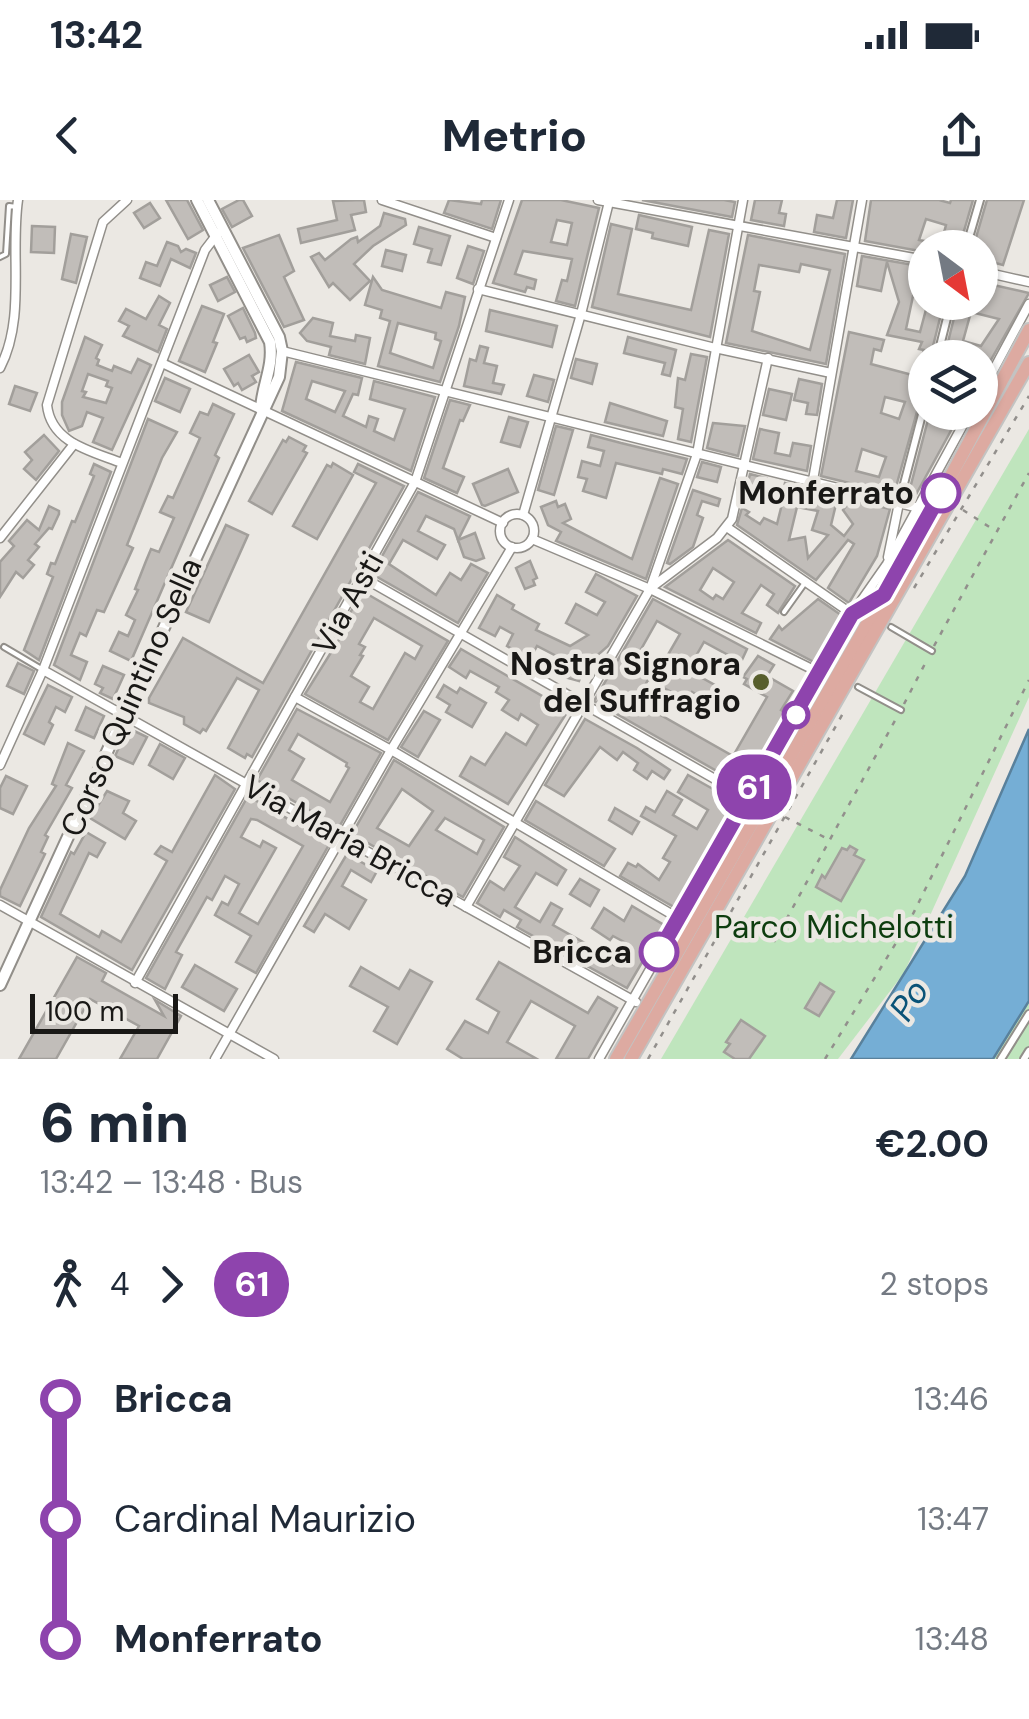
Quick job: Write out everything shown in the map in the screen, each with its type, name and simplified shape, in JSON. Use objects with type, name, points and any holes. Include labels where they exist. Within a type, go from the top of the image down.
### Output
[{"type":"main road","points":[[631,1059],[645,1007],[884,595],[1029,330]]},
{"type":"main road","points":[[616,1059],[931,511],[1029,363]]},
{"type":"street","points":[[122,463],[58,434],[47,405],[103,222],[127,200]]},
{"type":"street","name":"Corso Quintino Sella","points":[[0,984],[278,377],[282,350],[197,200]]},
{"type":"street","name":"Corso Quintino Sella","points":[[208,200],[218,232],[270,342],[272,368],[261,410]]},
{"type":"street","points":[[382,200],[496,238]]},
{"type":"street","name":"Via Asti","points":[[136,983],[415,482],[509,200]]},
{"type":"street","points":[[598,200],[908,257]]},
{"type":"street","points":[[466,907],[650,589],[697,454],[742,200]]},
{"type":"street","points":[[812,480],[862,200]]},
{"type":"street","points":[[971,230],[980,200]]},
{"type":"street","points":[[523,516],[609,201]]},
{"type":"street","points":[[0,368],[10,350],[13,326],[17,203]]},
{"type":"street","points":[[1,758],[4,742],[43,670],[205,250],[218,232]]},
{"type":"street","points":[[998,275],[1029,282]]},
{"type":"street","points":[[478,289],[831,373]]},
{"type":"street","points":[[998,362],[1029,304]]},
{"type":"street","points":[[282,350],[931,511]]},
{"type":"street","points":[[650,589],[728,528],[768,358]]},
{"type":"street","points":[[162,364],[502,523]]},
{"type":"street","points":[[887,564],[918,430]]},
{"type":"street","points":[[600,1059],[645,1007],[678,918],[852,614],[931,511],[963,430]]},
{"type":"street","points":[[0,538],[74,444]]},
{"type":"street","points":[[510,516],[523,516],[533,524],[532,539],[523,547],[512,548],[501,536],[502,523],[510,516]]},
{"type":"street","points":[[728,528],[852,614]]},
{"type":"street","points":[[532,539],[650,589],[820,673]]},
{"type":"street","points":[[214,1059],[512,548]]},
{"type":"street","points":[[362,577],[748,798]]},
{"type":"street","points":[[852,614],[884,595]]},
{"type":"street","name":"Via Maria Bricca","points":[[43,670],[645,1007]]},
{"type":"street","points":[[295,697],[678,918]]},
{"type":"street","points":[[0,905],[274,1059]]},
{"type":"street","points":[[1001,1059],[1029,1014]]},
{"type":"street","points":[[1024,1059],[1029,1050]]},
{"type":"lane","points":[[0,257],[6,254],[9,206],[17,203]]},
{"type":"lane","points":[[784,612],[806,582]]},
{"type":"lane","points":[[891,627],[932,650]]},
{"type":"lane","points":[[4,647],[43,670]]},
{"type":"lane","points":[[858,686],[901,710]]},
{"type":"path","points":[[906,602],[1029,396]]},
{"type":"path","points":[[774,942],[1029,472]]},
{"type":"path","points":[[962,509],[995,530]]},
{"type":"path","points":[[825,1059],[910,920],[1029,680]]},
{"type":"path","points":[[648,1059],[858,686]]},
{"type":"path","points":[[785,816],[831,840]]},
{"type":"green space","name":"Parco Michelotti","points":[[1029,429],[1029,697],[904,973],[838,1059],[661,1059]]},
{"type":"green space","points":[[1029,978],[1029,1051],[1024,1059],[977,1059]]},
{"type":"water","name":"Po","points":[[1029,729],[1029,1001],[993,1059],[851,1059],[965,876]]},
{"type":"building","points":[[166,200],[187,200],[203,230],[188,239]]},
{"type":"building","points":[[243,200],[252,216],[232,227],[222,209]]},
{"type":"building","points":[[364,200],[366,212],[351,215],[355,230],[301,243],[298,229],[337,220],[333,201]]},
{"type":"building","points":[[449,200],[481,204],[482,200],[501,200],[492,229],[444,213]]},
{"type":"building","points":[[522,200],[561,200],[599,208],[575,306],[556,301],[562,280],[567,281],[572,259],[523,251],[515,274],[536,280],[534,289],[527,287],[525,292],[493,283]],"holes":[[[557,220],[572,223],[567,245],[551,242]]]},
{"type":"building","points":[[642,200],[724,200],[735,202],[732,217]]},
{"type":"building","points":[[755,200],[782,200],[779,213],[786,214],[784,226],[751,220]]},
{"type":"building","points":[[837,200],[853,200],[846,238],[814,232],[817,215],[833,218]]},
{"type":"building","points":[[871,200],[973,200],[964,230],[945,230],[946,225],[926,219],[922,230],[908,230],[908,249],[865,241]]},
{"type":"building","points":[[987,200],[1024,200],[1003,265],[998,264],[998,230],[978,230]]},
{"type":"building","points":[[150,203],[160,218],[144,228],[134,213]]},
{"type":"building","points":[[384,213],[405,219],[406,225],[354,264],[370,281],[350,300],[333,283],[329,287],[311,257],[319,253],[325,260],[351,239],[357,237],[358,242],[380,226]]},
{"type":"building","points":[[639,215],[692,227],[688,246],[652,238],[653,233],[636,229]]},
{"type":"building","points":[[611,224],[632,229],[618,294],[691,310],[709,230],[729,234],[710,337],[592,307]]},
{"type":"building","points":[[32,226],[55,227],[54,253],[31,252]]},
{"type":"building","points":[[419,227],[450,236],[441,265],[428,262],[432,249],[414,244]]},
{"type":"building","points":[[71,234],[87,237],[76,283],[62,279]]},
{"type":"building","points":[[279,235],[294,271],[284,277],[304,320],[284,327],[243,248]]},
{"type":"building","points":[[748,235],[845,254],[826,364],[726,343]],"holes":[[[801,264],[830,270],[810,350],[752,331],[760,292],[754,291],[759,265],[799,272]]]},
{"type":"building","points":[[167,242],[178,246],[181,252],[186,249],[196,253],[190,268],[171,259],[160,286],[140,278],[146,262],[157,266]]},
{"type":"building","points":[[468,246],[484,251],[473,284],[457,278]]},
{"type":"building","points":[[386,250],[406,255],[402,271],[382,266]]},
{"type":"building","points":[[862,256],[908,264],[906,329],[920,332],[923,320],[940,320],[934,340],[887,335],[899,302],[887,262],[881,291],[857,286]]},
{"type":"building","points":[[227,277],[235,292],[218,301],[210,285]]},
{"type":"building","points":[[373,277],[382,290],[441,308],[446,292],[465,297],[440,382],[378,366],[390,321],[380,318],[382,310],[365,305]],"holes":[[[398,323],[436,333],[435,339],[441,341],[433,368],[390,353]]]},
{"type":"building","points":[[998,286],[1029,293],[998,347],[998,340],[985,340],[999,319]]},
{"type":"building","points":[[159,296],[170,303],[159,325],[167,329],[158,352],[123,336],[129,326],[119,321],[126,309],[146,319]]},
{"type":"building","points":[[202,306],[224,314],[205,372],[179,361]]},
{"type":"building","points":[[243,308],[256,338],[247,342],[245,337],[240,339],[228,316]]},
{"type":"building","points":[[490,310],[557,326],[552,347],[486,331]]},
{"type":"building","points":[[313,318],[333,323],[330,336],[355,341],[356,335],[370,338],[365,364],[329,355],[331,347],[307,341],[300,333]]},
{"type":"building","points":[[954,320],[969,320],[963,340],[948,340]]},
{"type":"building","points":[[849,332],[884,340],[881,351],[874,349],[871,364],[908,374],[908,430],[912,430],[894,494],[821,476]],"holes":[[[885,397],[905,402],[899,419],[881,413]],[[862,449],[886,457],[879,477],[856,471]]]},
{"type":"building","points":[[85,337],[102,345],[97,365],[131,373],[138,359],[151,365],[112,450],[93,442],[103,418],[87,412],[82,426],[69,431],[62,415],[62,402]],"holes":[[[88,374],[108,381],[106,386],[112,388],[106,403],[83,397]]]},
{"type":"building","points":[[628,337],[676,350],[670,376],[662,374],[665,363],[624,353]]},
{"type":"building","points":[[480,346],[488,348],[484,363],[497,366],[493,383],[504,385],[501,394],[464,386],[470,359],[476,361]]},
{"type":"building","points":[[691,354],[707,357],[691,442],[678,439],[683,409],[675,407],[678,378],[685,380]]},
{"type":"building","points":[[249,355],[259,372],[252,376],[256,382],[242,390],[238,383],[234,386],[224,369]]},
{"type":"building","points":[[576,359],[597,364],[592,384],[571,378]]},
{"type":"building","points":[[296,362],[362,378],[358,395],[353,394],[343,416],[366,427],[369,416],[378,419],[374,431],[394,440],[405,409],[370,399],[374,381],[435,397],[411,471],[282,411]],"holes":[[[312,381],[345,391],[335,412],[306,399]]]},
{"type":"building","points":[[534,375],[554,380],[548,402],[527,396]]},
{"type":"building","points":[[165,378],[190,389],[180,412],[155,401]]},
{"type":"building","points":[[799,379],[822,384],[817,415],[806,414],[808,403],[794,400]]},
{"type":"building","points":[[15,386],[37,393],[30,411],[9,404]]},
{"type":"building","points":[[769,389],[792,394],[786,420],[763,415]]},
{"type":"building","points":[[450,400],[470,405],[463,421],[460,420],[443,468],[464,477],[457,493],[424,478]]},
{"type":"building","points":[[610,403],[667,421],[663,436],[605,422]]},
{"type":"building","points":[[213,404],[234,414],[215,455],[219,458],[131,661],[110,651],[119,632],[128,636],[135,620],[126,615],[138,590],[135,589],[151,549],[159,552],[174,518],[160,512],[168,496],[173,498],[200,438],[190,433],[200,412],[208,415]]},
{"type":"building","points":[[509,417],[528,422],[520,447],[501,442]]},
{"type":"building","points":[[148,419],[177,432],[162,458],[127,545],[133,548],[104,612],[97,610],[86,636],[80,633],[71,655],[87,662],[80,680],[54,665]]},
{"type":"building","points":[[713,423],[745,426],[738,456],[707,448]]},
{"type":"building","points":[[556,426],[573,430],[554,495],[538,490]]},
{"type":"building","points":[[760,429],[779,433],[775,453],[790,456],[793,443],[811,446],[807,471],[753,459]]},
{"type":"building","points":[[925,430],[951,430],[914,498],[908,496]]},
{"type":"building","points":[[44,435],[59,451],[36,480],[24,469],[32,460],[25,452]]},
{"type":"building","points":[[591,435],[687,459],[682,474],[663,469],[662,474],[616,463],[606,498],[583,491],[587,479],[578,477],[582,461],[600,466],[604,451],[588,447]]},
{"type":"building","points":[[289,437],[306,446],[303,451],[307,453],[272,514],[249,501],[283,440],[286,442]]},
{"type":"building","points":[[702,462],[721,467],[717,482],[697,477]]},
{"type":"building","points":[[333,463],[353,475],[317,539],[293,526],[327,465],[331,467]]},
{"type":"building","points":[[94,464],[111,472],[39,660],[24,650],[53,577],[47,574],[51,563],[55,564],[72,521],[75,522],[94,476],[90,474]]},
{"type":"building","points":[[358,464],[404,486],[252,757],[247,754],[245,758],[228,748],[259,690],[237,678],[206,731],[200,733],[184,724],[184,717],[149,703],[183,638],[263,683],[376,483],[354,472]]},
{"type":"building","points":[[508,469],[518,492],[482,505],[473,484]]},
{"type":"building","points":[[750,474],[766,478],[763,489],[782,493],[785,483],[838,496],[831,525],[844,536],[853,524],[843,510],[851,500],[890,509],[877,556],[849,603],[828,588],[854,544],[848,540],[816,580],[737,525],[742,508],[760,524],[764,518],[777,524],[782,504],[745,495]],"holes":[[[797,507],[818,511],[812,530],[828,535],[808,558],[805,537],[789,540]]]},
{"type":"building","points":[[660,478],[678,484],[646,579],[556,541],[561,532],[548,525],[541,507],[556,501],[558,507],[565,504],[571,519],[563,523],[632,559]]},
{"type":"building","points":[[693,490],[720,499],[718,506],[702,501],[697,515],[703,518],[693,547],[667,563]]},
{"type":"building","points":[[418,492],[470,516],[458,540],[454,529],[426,516],[418,531],[445,545],[437,559],[403,540],[389,564],[436,595],[450,573],[461,580],[471,564],[488,573],[458,623],[372,574]]},
{"type":"building","points":[[49,506],[59,514],[52,529],[35,544],[39,547],[28,560],[34,565],[23,578],[16,572],[0,597],[0,562],[14,546],[9,541],[27,520],[39,530]]},
{"type":"building","points":[[226,525],[248,535],[209,622],[186,612]]},
{"type":"building","points":[[475,533],[484,558],[476,561],[464,557],[458,540]]},
{"type":"building","points":[[728,540],[795,586],[778,613],[767,605],[774,594],[761,585],[742,613],[761,623],[756,633],[665,587]],"holes":[[[713,568],[734,582],[723,599],[716,595],[713,599],[700,590]]]},
{"type":"building","points":[[530,561],[537,578],[533,580],[535,585],[525,589],[516,568]]},
{"type":"building","points":[[596,574],[637,596],[608,646],[584,667],[579,681],[557,675],[564,660],[537,646],[530,659],[507,646],[513,634],[500,627],[495,636],[479,628],[497,595],[539,624],[536,630],[570,646],[588,635],[566,623],[576,604],[597,615],[605,602],[586,592]]},
{"type":"building","points":[[362,591],[448,641],[388,740],[305,694],[345,630],[342,628]],"holes":[[[374,618],[422,646],[415,659],[405,653],[373,709],[360,702],[369,687],[351,676],[363,656],[360,655],[365,647],[359,644]]]},
{"type":"building","points":[[653,599],[747,649],[741,662],[704,642],[688,670],[722,689],[713,704],[692,692],[687,700],[648,680],[636,701],[733,756],[767,697],[744,684],[747,679],[743,677],[758,656],[774,665],[767,676],[793,691],[781,710],[786,713],[743,786],[594,701]],"holes":[[[657,621],[680,634],[658,672],[635,660]]]},
{"type":"building","points":[[818,599],[841,615],[814,662],[770,639],[779,626],[782,630]]},
{"type":"building","points":[[461,649],[568,711],[508,804],[460,776],[471,757],[485,765],[506,733],[526,745],[538,725],[521,714],[518,720],[502,710],[509,700],[496,692],[499,687],[470,671],[466,678],[449,667]]},
{"type":"building","points":[[18,663],[34,671],[24,694],[7,686]]},
{"type":"building","points":[[103,666],[124,675],[113,699],[100,693],[103,688],[95,684]]},
{"type":"building","points":[[48,685],[72,697],[65,712],[56,707],[44,744],[24,734]]},
{"type":"building","points":[[444,685],[457,693],[460,688],[486,703],[472,727],[446,712],[450,705],[437,697]]},
{"type":"building","points":[[86,707],[104,716],[94,738],[76,730]]},
{"type":"building","points":[[297,709],[381,753],[339,827],[257,780]],"holes":[[[298,734],[347,763],[349,768],[330,802],[292,780],[304,759],[289,750]]]},
{"type":"building","points":[[424,711],[440,720],[418,757],[401,747]]},
{"type":"building","points":[[585,719],[670,770],[664,779],[652,771],[647,779],[634,770],[638,763],[623,752],[617,760],[600,747],[564,796],[545,785]]},
{"type":"building","points":[[128,728],[147,737],[133,764],[115,756]]},
{"type":"building","points":[[68,743],[84,751],[66,785],[72,788],[45,835],[48,837],[41,852],[45,854],[20,906],[0,896],[0,890],[29,828],[56,786],[52,784]]},
{"type":"building","points":[[160,744],[185,758],[173,779],[149,765]]},
{"type":"building","points":[[394,760],[504,827],[463,897],[352,834]],"holes":[[[402,789],[433,811],[409,846],[377,828]],[[445,818],[484,840],[477,854],[436,830]]]},
{"type":"building","points":[[215,775],[235,789],[132,970],[41,917],[71,852],[74,854],[86,832],[105,843],[97,857],[89,853],[60,914],[99,937],[102,931],[121,942],[167,861],[155,854],[161,846],[172,852]]},
{"type":"building","points":[[688,775],[736,802],[674,907],[620,876],[628,863],[636,867],[638,864],[659,880],[670,862],[663,858],[676,836],[641,816],[646,807],[655,812],[667,791],[682,800],[673,815],[697,829],[708,810],[678,792]]},
{"type":"building","points":[[6,776],[27,786],[13,814],[0,808],[0,788]]},
{"type":"building","points":[[107,791],[129,801],[123,813],[136,821],[125,839],[90,818]]},
{"type":"building","points":[[248,796],[330,843],[256,973],[236,962],[251,936],[215,915],[222,902],[228,905],[239,884],[225,876],[212,900],[207,897],[176,952],[182,955],[165,989],[146,978]],"holes":[[[251,819],[303,846],[258,924],[239,913],[276,848],[263,841],[260,847],[241,837]]]},
{"type":"building","points":[[536,801],[615,849],[604,866],[525,820]]},
{"type":"building","points":[[615,808],[639,822],[632,834],[609,820]]},
{"type":"building","points":[[515,837],[566,870],[557,885],[536,873],[515,907],[540,922],[551,903],[562,909],[553,925],[597,950],[594,954],[614,965],[626,943],[613,936],[610,940],[592,928],[604,908],[624,921],[632,906],[664,925],[627,988],[517,927],[521,920],[504,910],[500,917],[477,903],[490,881],[504,890],[520,866],[504,857]]},
{"type":"building","points":[[850,846],[857,850],[854,855],[864,860],[841,901],[816,887],[842,848],[847,850]]},
{"type":"building","points":[[347,854],[377,871],[371,882],[351,870],[342,886],[366,900],[349,929],[325,914],[314,932],[304,926]]},
{"type":"building","points":[[580,879],[599,890],[590,906],[570,894]]},
{"type":"building","points":[[77,957],[106,973],[102,981],[164,1016],[155,1000],[181,1016],[157,1059],[120,1059],[139,1026],[90,999],[56,1059],[19,1059]]},
{"type":"building","points":[[499,962],[588,1013],[598,997],[617,1008],[588,1059],[556,1059],[575,1026],[531,1001],[507,1042],[537,1059],[463,1059],[447,1049],[465,1021],[488,1033],[499,1012],[477,999]]},
{"type":"building","points":[[195,965],[237,989],[224,1011],[182,987]]},
{"type":"building","points":[[361,967],[399,989],[410,970],[432,982],[397,1044],[374,1031],[388,1007],[350,986]]},
{"type":"building","points":[[820,983],[834,992],[819,1016],[805,1008]]},
{"type":"building","points":[[741,1020],[765,1036],[749,1059],[735,1059],[724,1052]]},
{"type":"bus line","name":"61","points":[[659,952],[852,614],[884,595],[941,493]]},
{"type":"place","name":"Monferrato","points":[[941,493]]},
{"type":"place","name":"Nostra Signora del Suffragio","points":[[761,682]]},
{"type":"place","name":"Bricca","points":[[659,952]]}]
